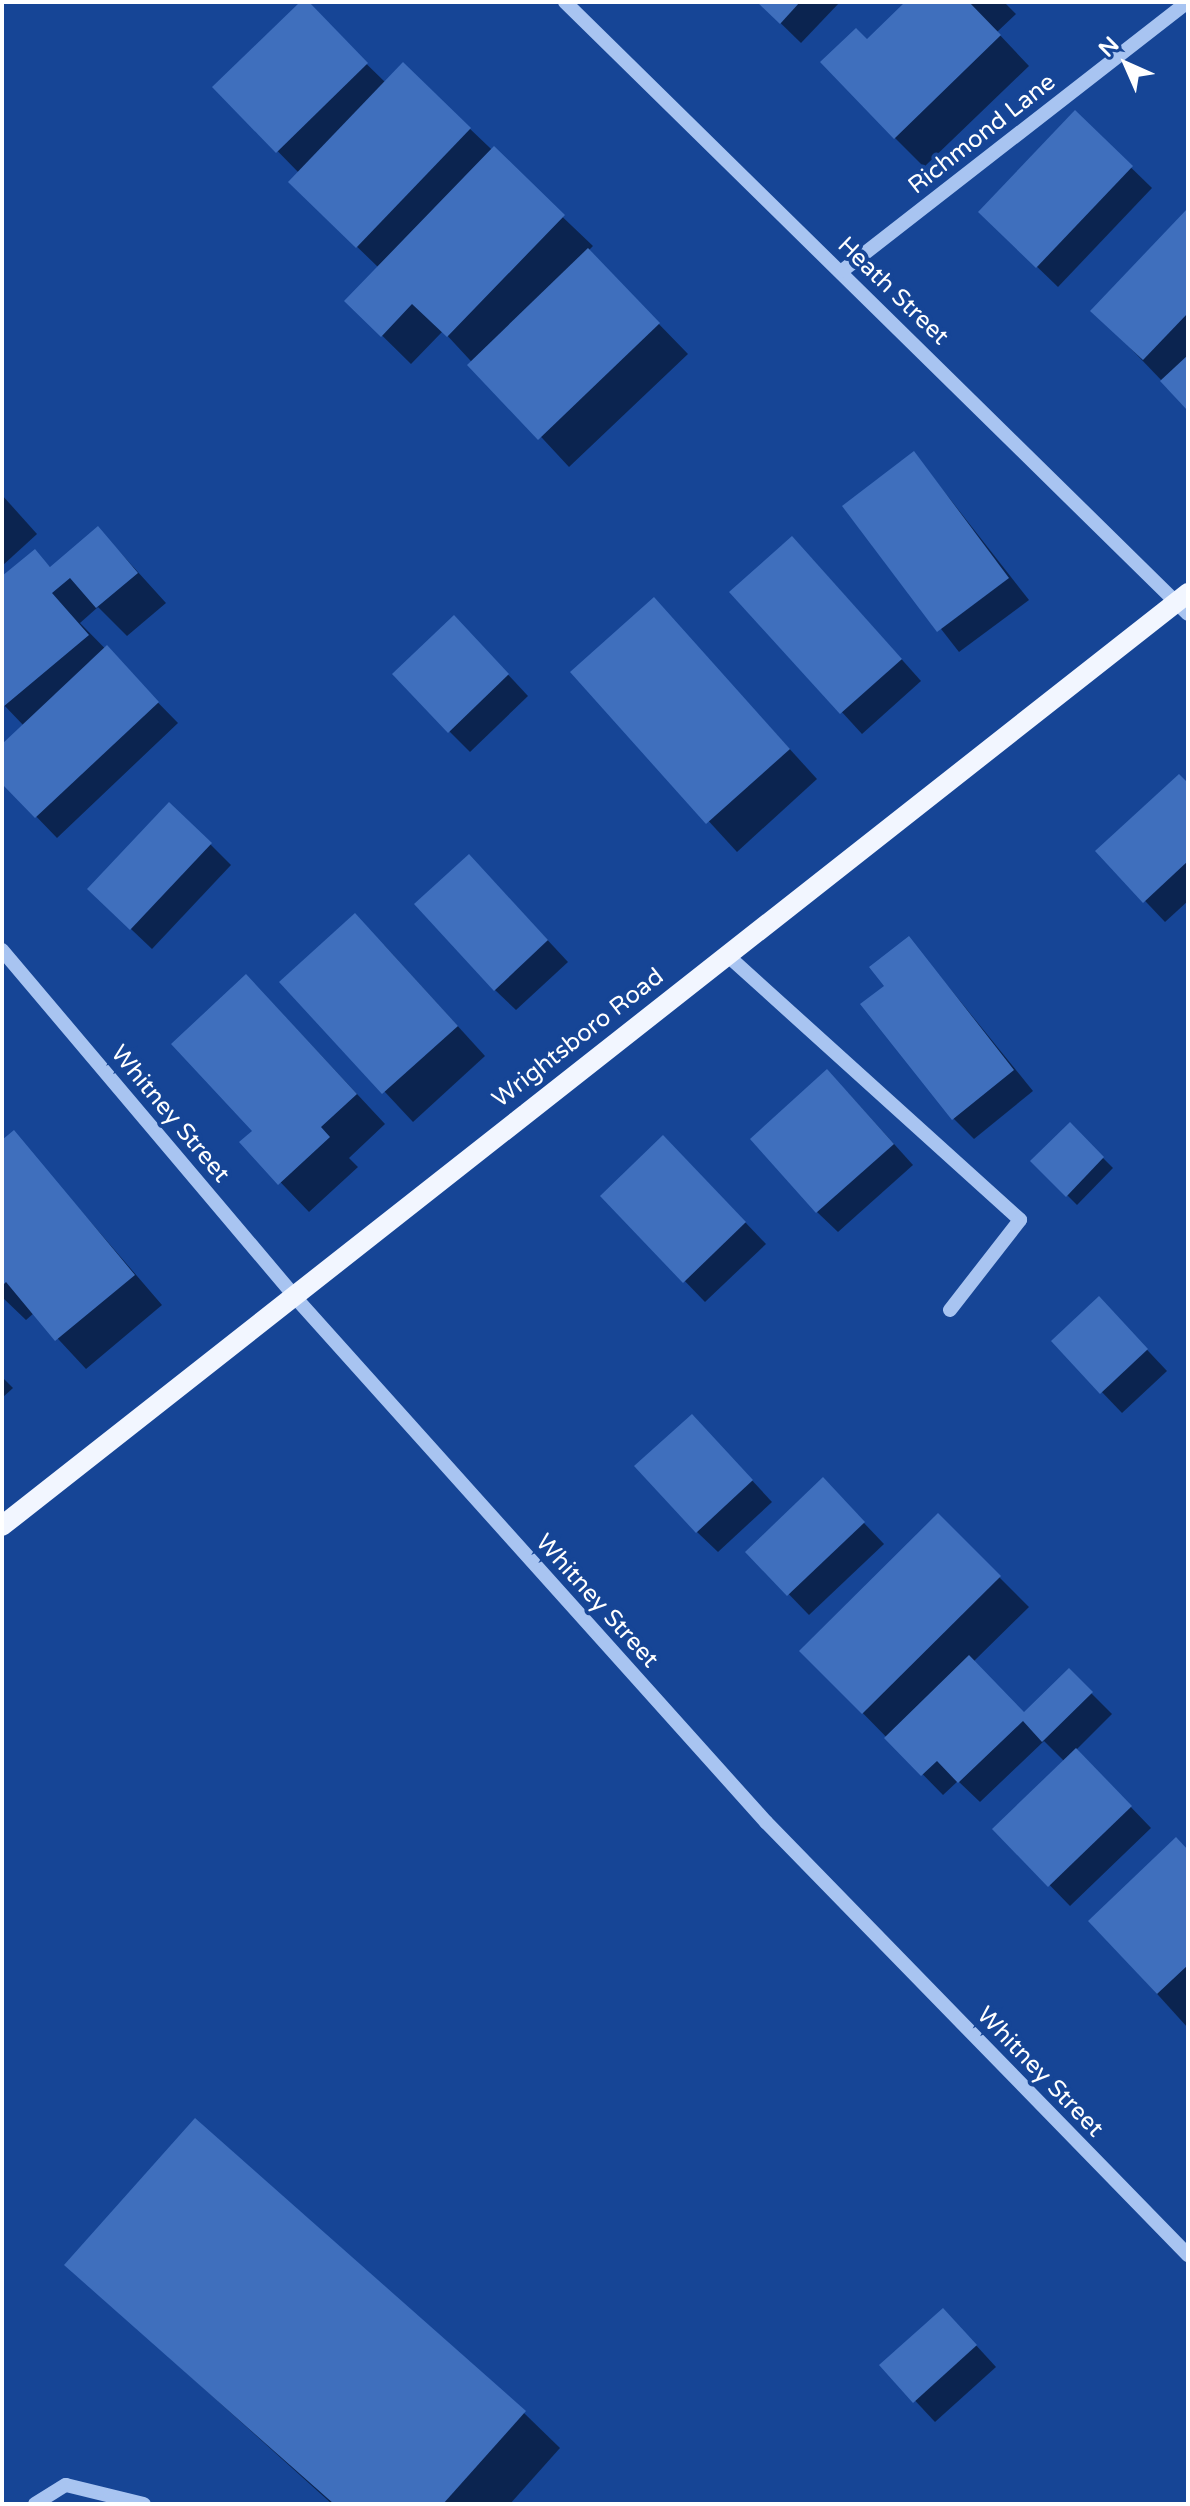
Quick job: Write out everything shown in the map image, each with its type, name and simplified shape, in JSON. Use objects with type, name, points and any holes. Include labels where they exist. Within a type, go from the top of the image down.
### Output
[{"type":"main road","name":"Wrightsboro Road","points":[[2,1526],[727,955],[1184,603]]},
{"type":"street","name":"Heath Street","points":[[565,2],[1184,603]]},
{"type":"street","name":"Richmond Lane","points":[[842,271],[1188,2]]},
{"type":"street","name":"Whitney Street","points":[[2,950],[294,1296],[766,1822],[1188,2255]]},
{"type":"street","points":[[727,955],[1020,1220],[950,1310]]},
{"type":"street","points":[[35,2504],[66,2485],[144,2504]]},
{"type":"building","points":[[300,2],[309,2],[368,63],[276,153],[212,87]]},
{"type":"building","points":[[757,2],[800,2],[780,24]]},
{"type":"building","points":[[905,2],[969,2],[1001,35],[894,139],[820,62],[856,28],[867,39]]},
{"type":"building","points":[[403,62],[471,128],[356,248],[288,182]]},
{"type":"building","points":[[1075,110],[1133,166],[1036,268],[978,212]]},
{"type":"building","points":[[494,146],[565,215],[447,337],[412,304],[381,337],[344,301]]},
{"type":"building","points":[[1188,208],[1188,313],[1143,360],[1090,311]]},
{"type":"building","points":[[588,248],[660,323],[538,440],[467,365]]},
{"type":"building","points":[[1188,355],[1188,411],[1160,381]]},
{"type":"building","points":[[914,451],[1009,578],[937,632],[842,506]]},
{"type":"building","points":[[98,526],[138,573],[96,608],[70,578],[52,593],[89,635],[3,707],[2,576],[35,549],[50,567]]},
{"type":"building","points":[[792,536],[902,659],[840,714],[729,592]]},
{"type":"building","points":[[654,597],[790,749],[706,824],[570,672]]},
{"type":"building","points":[[454,615],[509,674],[448,733],[392,674]]},
{"type":"building","points":[[107,645],[159,702],[35,818],[2,784],[2,744]]},
{"type":"building","points":[[1179,774],[1188,783],[1188,861],[1143,903],[1095,851]]},
{"type":"building","points":[[169,802],[212,843],[130,930],[87,889]]},
{"type":"building","points":[[469,854],[548,940],[494,991],[414,904]]},
{"type":"building","points":[[355,913],[458,1026],[382,1094],[279,982]]},
{"type":"building","points":[[909,936],[1014,1070],[952,1120],[860,1004],[884,986],[869,967]]},
{"type":"building","points":[[246,974],[357,1094],[321,1127],[330,1137],[278,1185],[239,1142],[252,1131],[171,1044]]},
{"type":"building","points":[[827,1069],[894,1144],[816,1213],[750,1139]]},
{"type":"building","points":[[1070,1122],[1104,1157],[1066,1197],[1030,1161]]},
{"type":"building","points":[[14,1130],[135,1275],[55,1341],[6,1282],[2,1286],[2,1140]]},
{"type":"building","points":[[663,1135],[746,1222],[683,1283],[600,1196]]},
{"type":"building","points":[[1099,1296],[1148,1349],[1100,1394],[1051,1341]]},
{"type":"building","points":[[692,1414],[753,1480],[696,1533],[634,1466]]},
{"type":"building","points":[[823,1477],[865,1522],[787,1596],[745,1552]]},
{"type":"building","points":[[938,1513],[1001,1576],[862,1714],[799,1651]]},
{"type":"building","points":[[969,1655],[1024,1712],[1069,1668],[1093,1692],[1042,1742],[1023,1721],[958,1783],[937,1761],[921,1776],[884,1738]]},
{"type":"building","points":[[1076,1748],[1132,1806],[1048,1887],[992,1829]]},
{"type":"building","points":[[1176,1837],[1188,1850],[1188,1965],[1157,1994],[1088,1921]]},
{"type":"building","points":[[195,2118],[526,2411],[443,2504],[334,2504],[64,2265]]},
{"type":"building","points":[[943,2308],[977,2345],[913,2403],[879,2365]]}]
